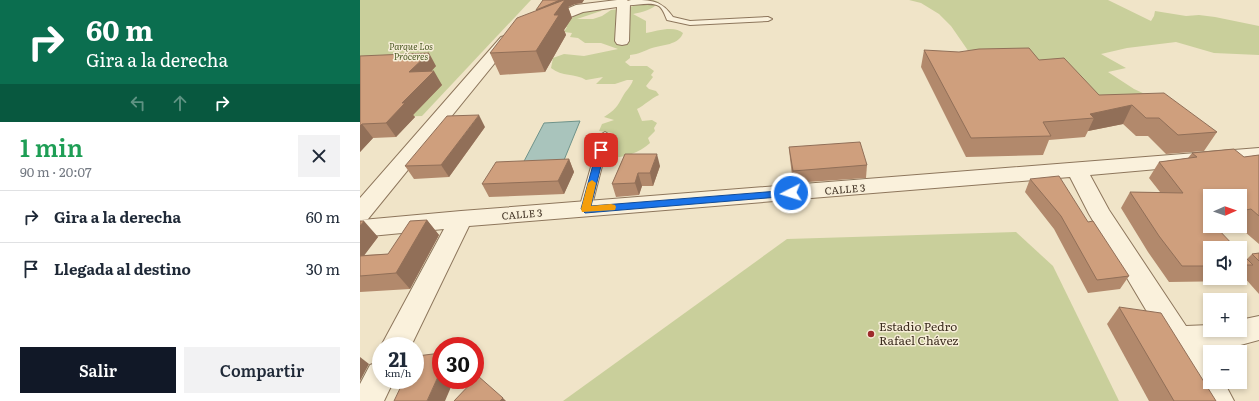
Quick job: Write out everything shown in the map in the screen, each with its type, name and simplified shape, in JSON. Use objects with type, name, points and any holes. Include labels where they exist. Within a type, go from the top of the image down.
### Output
[{"type":"street","points":[[360,213],[506,40],[580,8],[624,3],[622,41]]},
{"type":"street","name":"CALLE 3","points":[[360,229],[462,219],[1259,154]]},
{"type":"street","points":[[1077,170],[1100,214],[1218,401]]},
{"type":"street","points":[[401,337],[462,219]]},
{"type":"street","points":[[1179,339],[1222,337],[1259,328]]},
{"type":"street","points":[[368,401],[374,389]]},
{"type":"lane","points":[[624,3],[644,0],[655,2],[662,5],[670,18],[690,23],[768,19]]},
{"type":"lane","points":[[585,209],[605,135]]},
{"type":"green space","name":"Parque Los Próceres","points":[[360,0],[531,0],[422,116],[360,118]]},
{"type":"green space","points":[[653,0],[659,2],[657,5],[651,9],[633,14],[646,21],[646,33],[675,29],[683,33],[678,40],[674,42],[630,55],[630,58],[625,62],[630,66],[647,66],[654,71],[651,75],[653,77],[646,86],[649,89],[656,91],[659,95],[637,109],[642,121],[652,120],[657,123],[654,128],[655,131],[648,138],[650,143],[646,146],[632,154],[610,158],[608,152],[615,143],[613,133],[599,131],[602,124],[614,120],[604,117],[617,106],[633,80],[627,80],[615,84],[596,84],[603,77],[586,80],[577,76],[555,71],[551,68],[553,58],[564,54],[584,56],[618,49],[601,43],[585,43],[578,38],[570,37],[572,33],[564,32],[567,27],[561,27],[569,17],[572,18],[583,10],[602,9],[601,11],[577,19],[593,19],[602,16],[611,10],[627,8]]},
{"type":"green space","points":[[909,0],[1108,0],[1151,21],[1155,11],[1186,16],[1199,15],[1215,17],[1259,26],[1259,55],[1214,53],[1176,42],[1127,48],[1101,54],[1126,68],[1108,72],[1134,89],[1171,106],[1094,103],[969,52],[951,26],[939,14],[921,3]]},
{"type":"green space","name":"Estadio Pedro Rafael Chávez","points":[[1016,232],[1053,266],[1119,401],[563,401],[787,239]]},
{"type":"water","points":[[580,121],[562,165],[521,167],[544,123]]},
{"type":"building","points":[[543,0],[560,0],[536,10]]},
{"type":"building","points":[[564,0],[554,15],[559,15],[536,51],[490,53],[517,18]]},
{"type":"building","points":[[1029,48],[1039,60],[1064,58],[1099,95],[1164,93],[1217,132],[1178,135],[1159,118],[1146,118],[1132,105],[1090,114],[1094,118],[1043,122],[1051,136],[971,138],[924,50],[959,52],[979,49]]},
{"type":"building","points":[[429,53],[409,72],[434,71],[402,103],[405,103],[386,123],[362,124],[360,126],[360,56]]},
{"type":"building","points":[[479,115],[441,165],[405,166],[447,116]]},
{"type":"building","points":[[860,142],[867,165],[793,171],[789,147]]},
{"type":"building","points":[[1234,149],[1244,157],[1259,155],[1259,216],[1251,209],[1247,210],[1247,189],[1203,189],[1203,233],[1222,233],[1229,241],[1203,241],[1203,266],[1182,266],[1159,236],[1130,192],[1183,193],[1159,162],[1197,157],[1192,153]]},
{"type":"building","points":[[625,154],[657,154],[650,173],[638,173],[635,183],[612,184]]},
{"type":"building","points":[[569,159],[558,181],[482,184],[496,162]]},
{"type":"building","points":[[1059,176],[1088,222],[1093,221],[1129,276],[1097,280],[1061,216],[1030,179]]},
{"type":"building","points":[[427,220],[396,273],[360,276],[360,256],[388,254],[410,221]]},
{"type":"building","points":[[1259,253],[1259,261],[1252,254]]},
{"type":"building","points":[[1247,259],[1253,265],[1247,265]]},
{"type":"building","points":[[1119,307],[1161,313],[1203,380],[1203,389],[1208,389],[1216,401],[1174,401]]},
{"type":"building","points":[[432,354],[432,389],[427,401],[394,401],[400,389],[424,389],[424,355]]},
{"type":"building","points":[[484,381],[503,398],[500,401],[454,401],[465,389],[484,389]]},
{"type":"slow traffic","points":[[592,183],[585,209],[611,207]]},
{"type":"place","name":"Estadio Pedro Rafael Chávez","points":[[871,334]]},
{"type":"route","points":[[601,150],[585,209],[791,193]]}]
